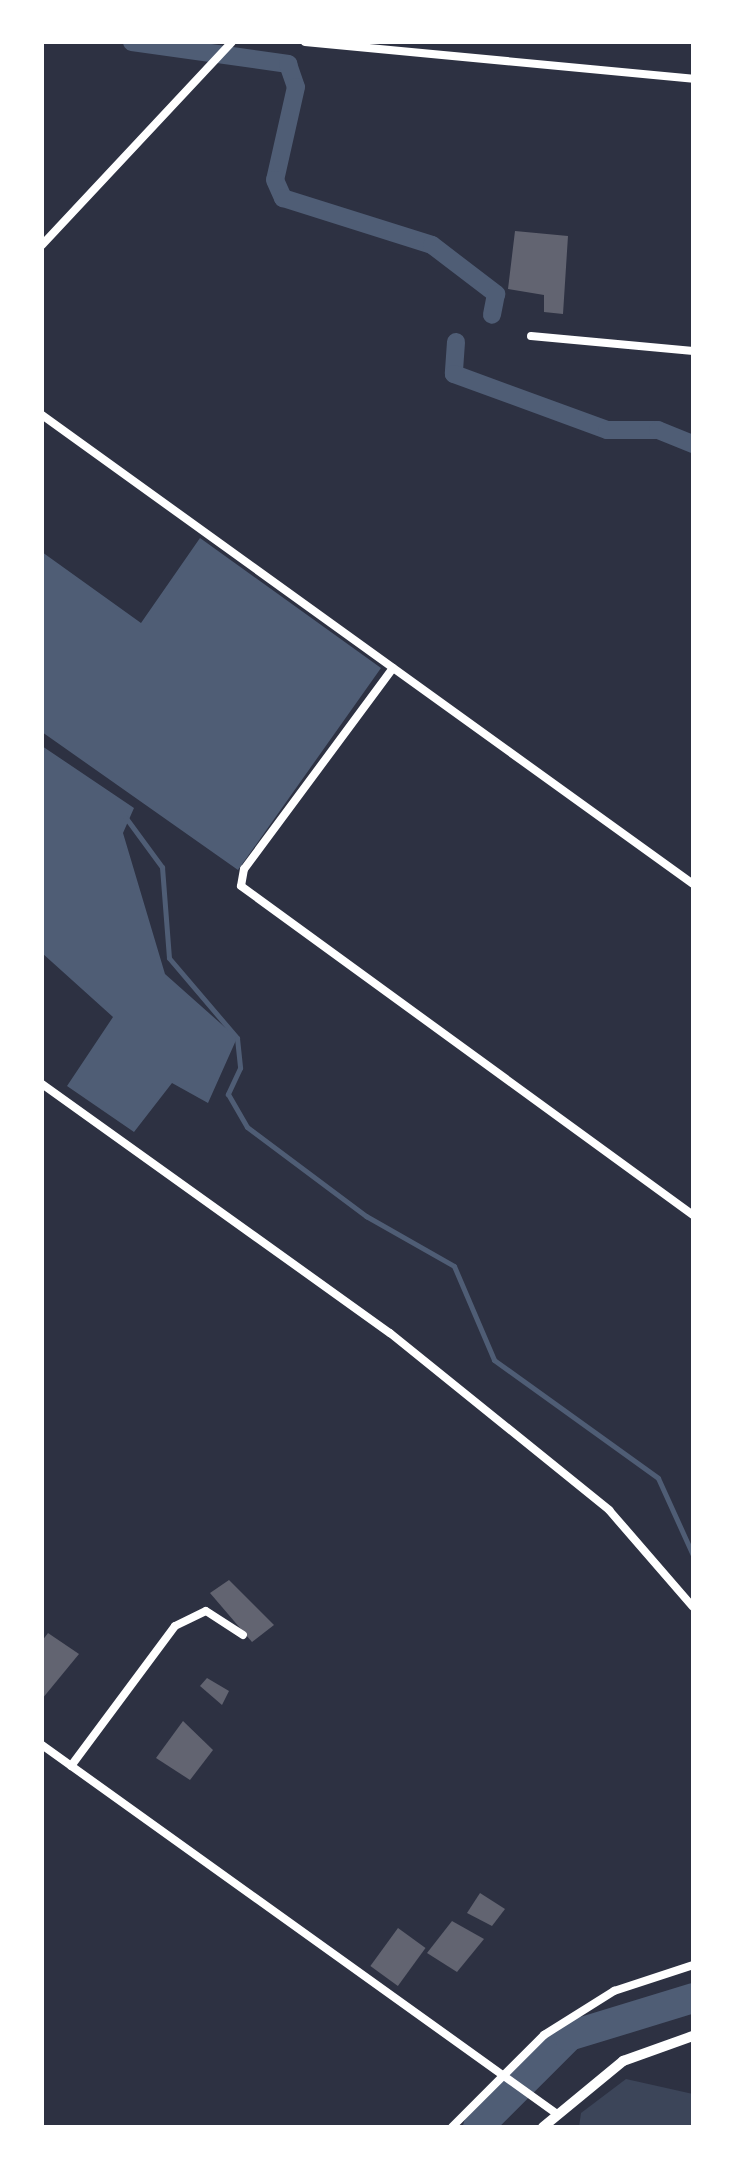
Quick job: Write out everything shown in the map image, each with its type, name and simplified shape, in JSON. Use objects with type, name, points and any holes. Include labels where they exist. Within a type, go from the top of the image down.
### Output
[{"type":"street","points":[[305,42],[693,79]]},
{"type":"street","points":[[42,245],[230,44]]},
{"type":"street","points":[[531,336],[693,351]]},
{"type":"street","points":[[42,415],[693,884]]},
{"type":"street","points":[[393,668],[244,869],[241,886],[693,1215]]},
{"type":"street","points":[[42,1084],[414,1352],[609,1510],[693,1607]]},
{"type":"street","points":[[71,1766],[175,1626],[206,1611],[243,1635]]},
{"type":"street","points":[[42,1745],[556,2113]]},
{"type":"street","points":[[452,2127],[544,2035],[614,1991],[693,1965]]},
{"type":"street","points":[[543,2127],[556,2113],[623,2061],[693,2036]]},
{"type":"shaded area","points":[[200,538],[381,668],[238,870],[42,732],[42,552],[141,623]]},
{"type":"shaded area","points":[[42,746],[134,808],[123,833],[165,974],[237,1038],[208,1103],[172,1083],[134,1132],[67,1086],[113,1017],[42,953]]},
{"type":"shaded area","points":[[626,2079],[693,2094],[693,2127],[579,2127],[581,2113]]},
{"type":"building","points":[[515,231],[568,236],[563,314],[544,312],[544,295],[508,289]]},
{"type":"building","points":[[229,1580],[274,1625],[252,1642],[210,1593]]},
{"type":"building","points":[[48,1633],[79,1654],[42,1699],[42,1641]]},
{"type":"building","points":[[207,1678],[229,1691],[222,1705],[200,1686]]},
{"type":"building","points":[[183,1721],[213,1750],[190,1780],[156,1758]]},
{"type":"building","points":[[480,1893],[505,1909],[492,1926],[467,1913]]},
{"type":"building","points":[[452,1921],[484,1939],[457,1972],[427,1953]]},
{"type":"building","points":[[398,1928],[426,1948],[398,1986],[370,1966]]},
{"type":"waterway","points":[[132,42],[288,64],[296,87],[275,180],[283,198],[432,245],[496,294],[492,315]]},
{"type":"waterway","points":[[456,342],[454,374],[607,430],[658,430],[693,444]]},
{"type":"waterway","points":[[126,818],[162,867],[169,958],[237,1038],[240,1068],[228,1094],[247,1127],[366,1216],[454,1266],[494,1360],[658,1478],[693,1555]]},
{"type":"waterway","points":[[478,2127],[569,2036],[693,1998]]}]
